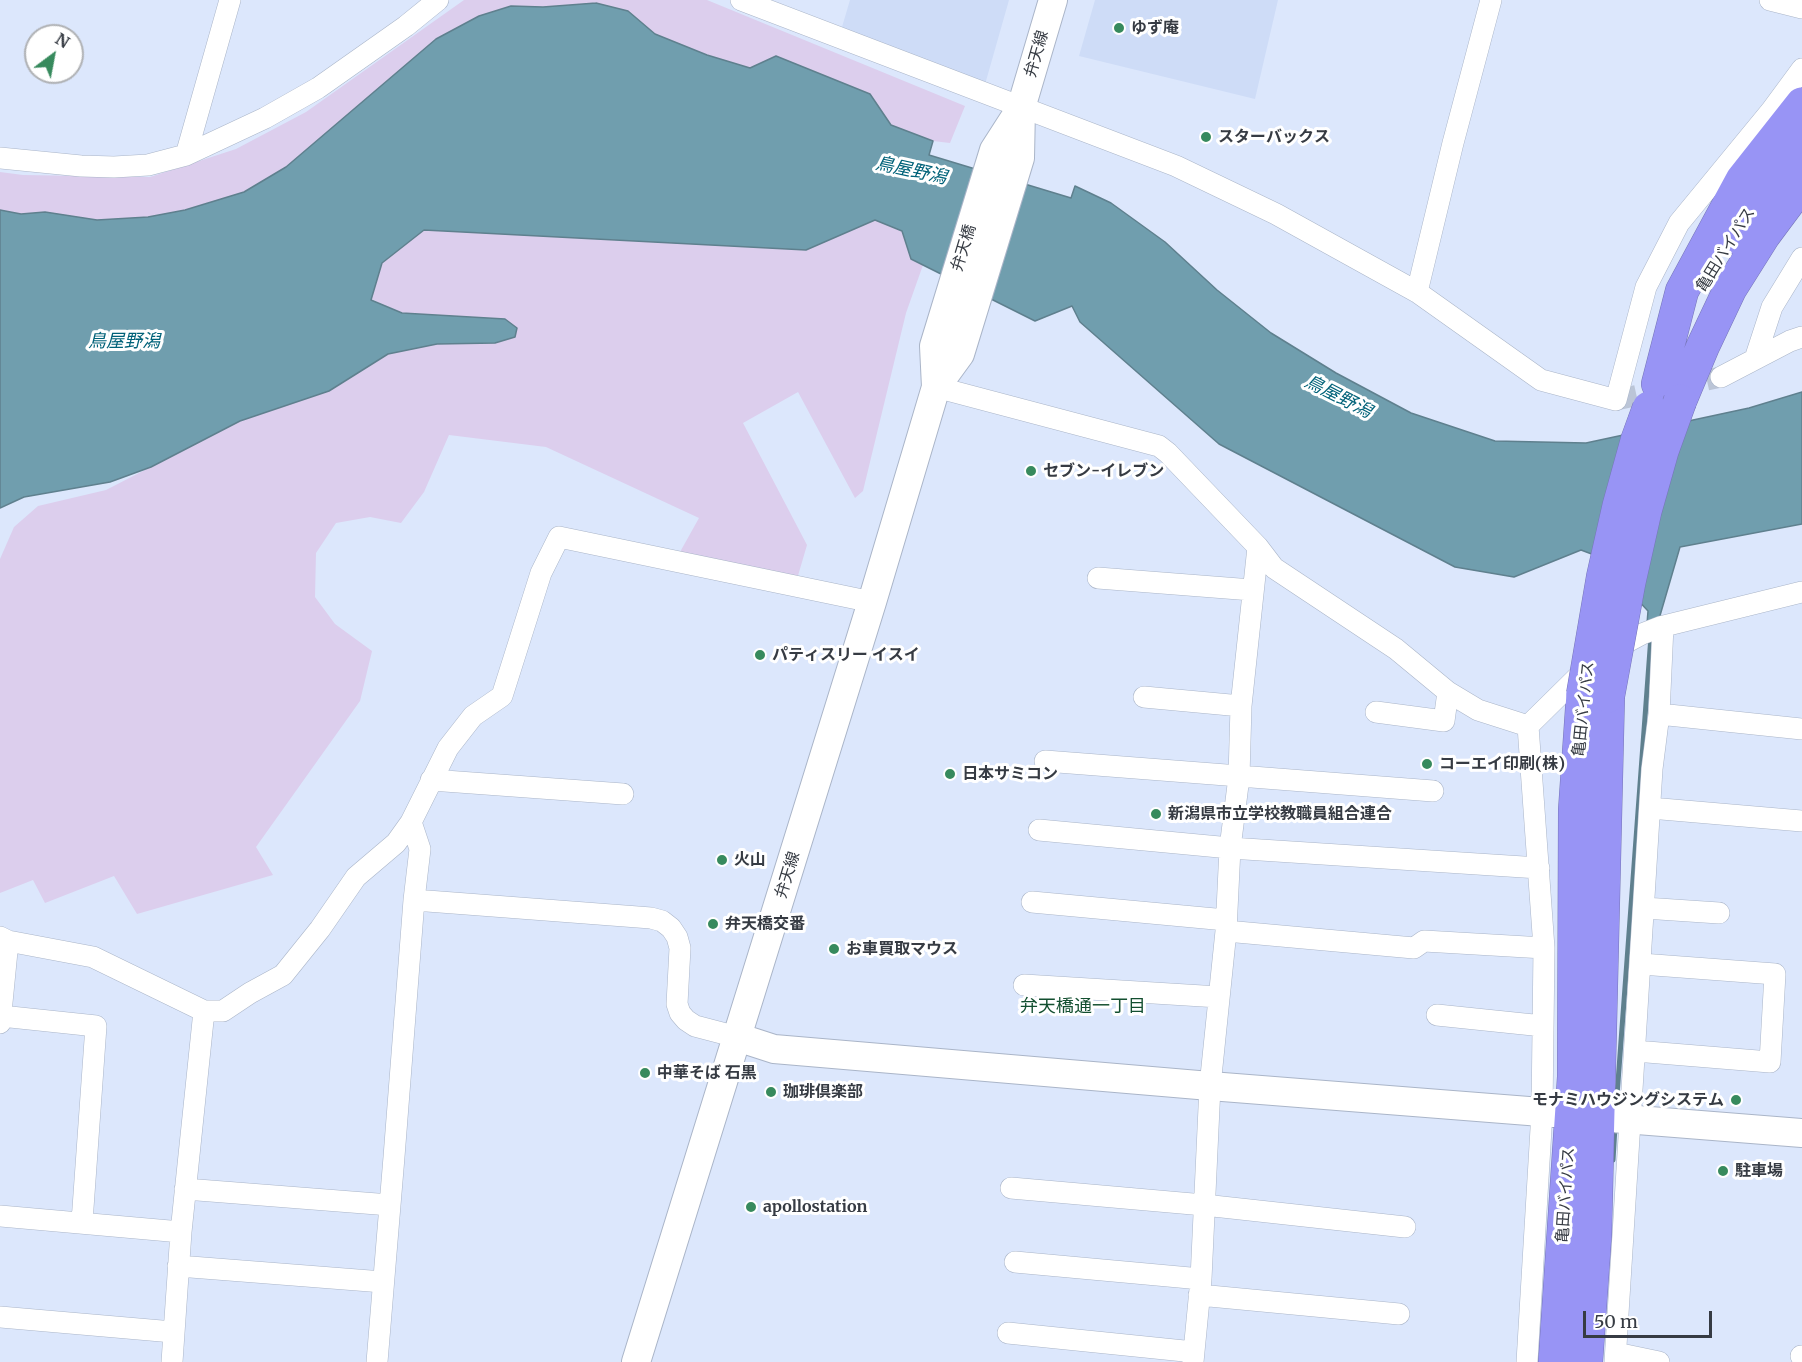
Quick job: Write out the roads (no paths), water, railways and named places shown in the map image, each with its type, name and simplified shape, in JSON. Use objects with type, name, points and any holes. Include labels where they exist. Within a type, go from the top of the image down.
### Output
[{"type":"highway","points":[[1662,397],[1682,291],[1742,180],[1802,104]]},
{"type":"highway","name":"亀田バイパス","points":[[1662,397],[1698,294],[1738,227],[1802,142]]},
{"type":"highway","name":"亀田バイパス","points":[[1606,1359],[1595,1234],[1595,695],[1603,577],[1637,441],[1662,397],[1703,346],[1731,289],[1764,235],[1802,183]]},
{"type":"highway","name":"亀田バイパス","points":[[1555,1362],[1574,1077],[1575,810],[1595,695]]},
{"type":"street","points":[[186,155],[230,0]]},
{"type":"street","points":[[0,158],[114,167],[148,165],[186,155],[265,118],[318,88],[406,26],[438,0]]},
{"type":"street","points":[[741,0],[1176,166],[1276,214],[1416,292],[1541,380],[1616,400],[1646,287],[1679,223],[1771,111],[1802,69]]},
{"type":"street","name":"弁天線","points":[[1007,154],[1053,0]]},
{"type":"street","points":[[1416,292],[1491,0]]},
{"type":"street","points":[[1770,0],[1802,8]]},
{"type":"street","name":"弁天橋","points":[[936,387],[1007,154]]},
{"type":"street","points":[[1755,359],[1772,307],[1802,258]]},
{"type":"street","points":[[1721,377],[1790,340],[1802,337]]},
{"type":"street","points":[[936,387],[1159,446],[1258,547],[1274,568],[1396,649],[1448,692],[1478,710],[1527,726]]},
{"type":"street","name":"弁天線","points":[[636,1362],[872,602],[936,387]]},
{"type":"street","points":[[0,1023],[4,939],[93,957],[204,1011],[223,1011],[283,975],[320,929],[356,877],[396,843],[411,822],[448,748],[472,716],[502,696],[541,573],[559,537],[872,602]]},
{"type":"street","points":[[1008,1333],[1193,1357],[1200,1287],[1210,1086],[1226,925],[1230,848],[1239,777],[1241,706],[1258,547]]},
{"type":"street","points":[[1098,578],[1252,590]]},
{"type":"street","points":[[1527,726],[1597,658],[1655,629],[1802,592]]},
{"type":"street","points":[[1655,629],[1659,714],[1652,769],[1635,1051],[1622,1120],[1606,1359],[1659,1362]]},
{"type":"street","points":[[1376,712],[1444,721],[1448,692]]},
{"type":"street","points":[[1150,701],[1241,706]]},
{"type":"street","points":[[1659,714],[1802,729]]},
{"type":"street","points":[[1527,726],[1544,948],[1543,1026],[1548,1113],[1527,1362]]},
{"type":"street","points":[[1045,761],[1433,791]]},
{"type":"street","points":[[431,780],[623,794]]},
{"type":"street","points":[[1650,808],[1802,821]]},
{"type":"street","points":[[376,1362],[420,849],[411,822]]},
{"type":"street","points":[[1039,830],[1230,848],[1539,868]]},
{"type":"street","points":[[414,900],[651,918],[662,921],[677,937],[680,948],[677,1004],[686,1020],[694,1026],[774,1048],[1548,1113]]},
{"type":"street","points":[[1032,902],[1414,948],[1424,941],[1544,948]]},
{"type":"street","points":[[1644,908],[1719,913]]},
{"type":"street","points":[[1635,1051],[1770,1062],[1775,974],[1641,964]]},
{"type":"street","points":[[1024,985],[1219,997]]},
{"type":"street","points":[[172,1362],[181,1232],[204,1011]]},
{"type":"street","points":[[1437,1015],[1543,1026]]},
{"type":"street","points":[[1,1016],[96,1026],[82,1222]]},
{"type":"street","points":[[1622,1120],[1802,1133]]},
{"type":"street","points":[[1011,1188],[1204,1205],[1405,1227]]},
{"type":"street","points":[[185,1189],[390,1205]]},
{"type":"street","points":[[0,1216],[181,1232]]},
{"type":"street","points":[[1015,1262],[1399,1314]]},
{"type":"street","points":[[178,1266],[383,1282]]},
{"type":"street","points":[[0,1317],[173,1332]]},
{"type":"water","name":"鳥屋野潟","points":[[596,3],[628,11],[655,34],[707,55],[750,68],[776,56],[870,94],[891,125],[933,141],[929,155],[1071,198],[1075,186],[1111,203],[1165,242],[1217,290],[1271,333],[1336,373],[1411,413],[1495,441],[1586,443],[1749,408],[1802,392],[1802,524],[1680,547],[1659,619],[1647,624],[1648,611],[1597,556],[1581,550],[1514,577],[1455,567],[1219,444],[1080,322],[1072,306],[1035,321],[911,259],[902,231],[875,220],[806,250],[424,230],[382,263],[371,300],[402,313],[505,319],[517,328],[515,337],[495,343],[437,344],[388,354],[329,391],[240,421],[151,467],[110,482],[24,497],[0,508],[0,210],[21,214],[45,212],[97,220],[148,217],[185,210],[244,192],[286,167],[436,39],[479,16],[511,6],[543,7]]},
{"type":"waterway","points":[[1616,1109],[1651,636]]},
{"type":"waterway","points":[[1613,1160],[1615,1127]]},
{"type":"tunnel","points":[[1616,400],[1721,377]]},
{"type":"place","name":"ゆず庵","points":[[1119,28]]},
{"type":"place","name":"スターバックス","points":[[1206,137]]},
{"type":"place","name":"セブン-イレブン","points":[[1031,471]]},
{"type":"place","name":"パティスリー イスイ","points":[[760,655]]},
{"type":"place","name":"コーエイ印刷(株)","points":[[1427,764]]},
{"type":"place","name":"日本サミコン","points":[[950,774]]},
{"type":"place","name":"新潟県市立学校教職員組合連合","points":[[1156,814]]},
{"type":"place","name":"火山","points":[[722,860]]},
{"type":"place","name":"弁天橋交番","points":[[713,924]]},
{"type":"place","name":"お車買取マウス","points":[[834,949]]},
{"type":"place","name":"中華そば 石黒","points":[[645,1073]]},
{"type":"place","name":"珈琲倶楽部","points":[[771,1092]]},
{"type":"place","name":"モナミハウジングシステム","points":[[1736,1100]]},
{"type":"place","name":"駐車場","points":[[1723,1171]]},
{"type":"place","name":"apollostation","points":[[751,1207]]},
{"type":"district","name":"弁天橋通一丁目","points":[[1083,1007]]}]
